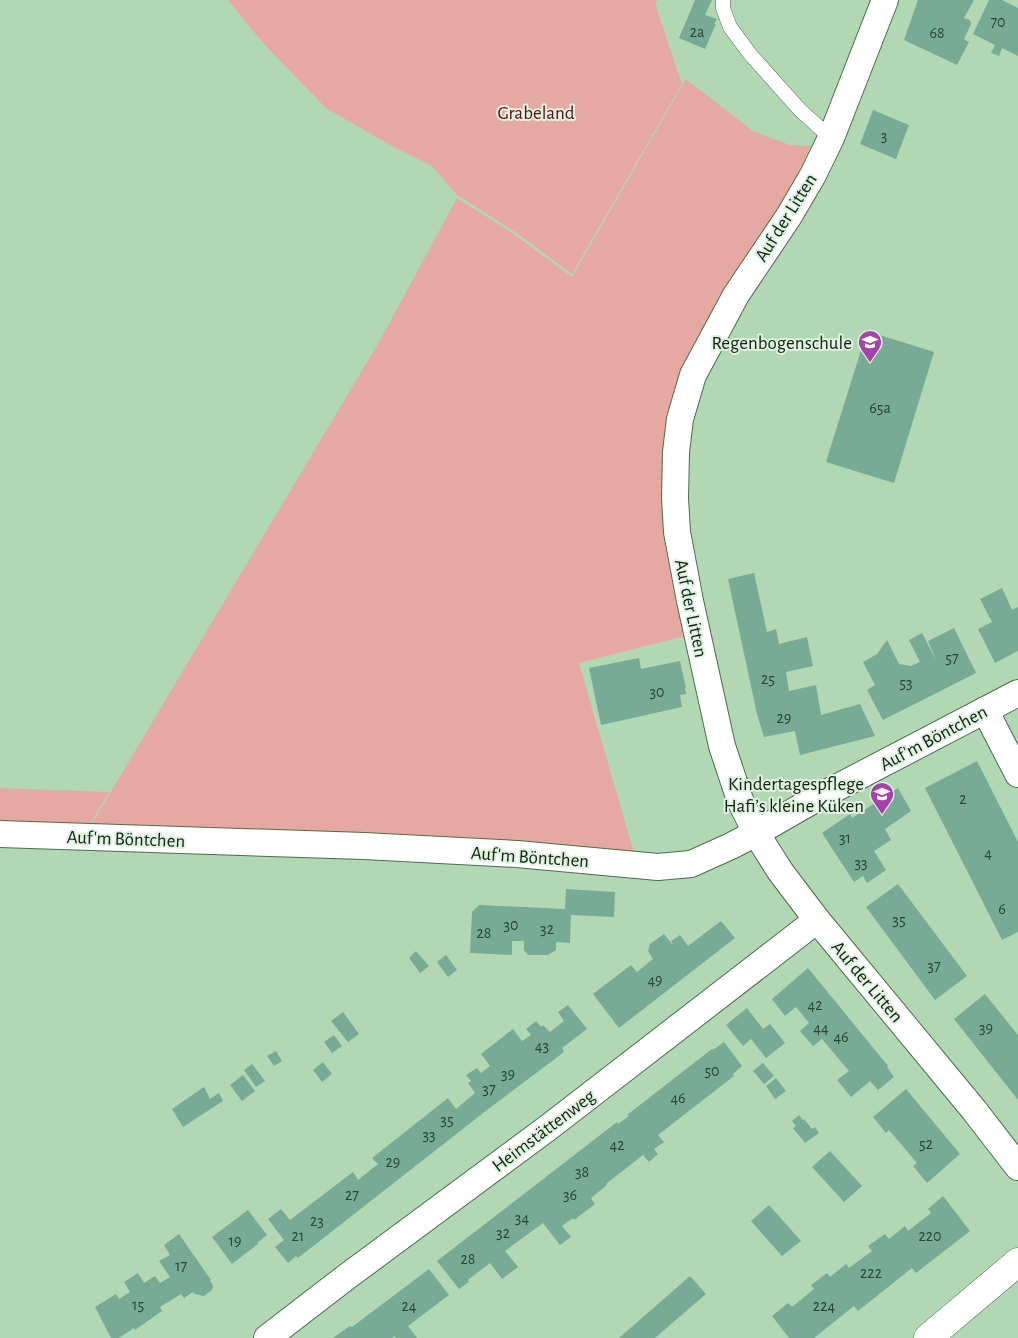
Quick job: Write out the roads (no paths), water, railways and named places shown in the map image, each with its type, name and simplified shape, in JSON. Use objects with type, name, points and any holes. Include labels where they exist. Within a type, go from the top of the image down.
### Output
[{"type":"main road","points":[[928,1338],[1018,1262]]},
{"type":"street","name":"Auf der Litten","points":[[885,0],[831,138],[789,216],[736,295],[693,375],[680,418],[677,443],[675,498],[677,532],[722,746],[740,800],[756,833],[780,871],[817,920],[974,1110],[1018,1167]]},
{"type":"street","name":"Auf'm Böntchen","points":[[0,834],[479,852],[658,868],[691,864],[756,833],[817,798],[1018,693]]},
{"type":"street","points":[[985,710],[1018,774]]},
{"type":"street","name":"Heimstättenweg","points":[[267,1338],[349,1274],[549,1127],[817,920]]},
{"type":"lane","points":[[723,0],[723,8],[730,27],[750,54],[800,110],[831,138]]},
{"type":"place","name":"Regenbogenschule","points":[[870,363]]},
{"type":"place","name":"Kindertagespflege Hafi’s kleine Küken","points":[[882,815]]},
{"type":"park label","name":"Grabeland","points":[[536,112]]}]
